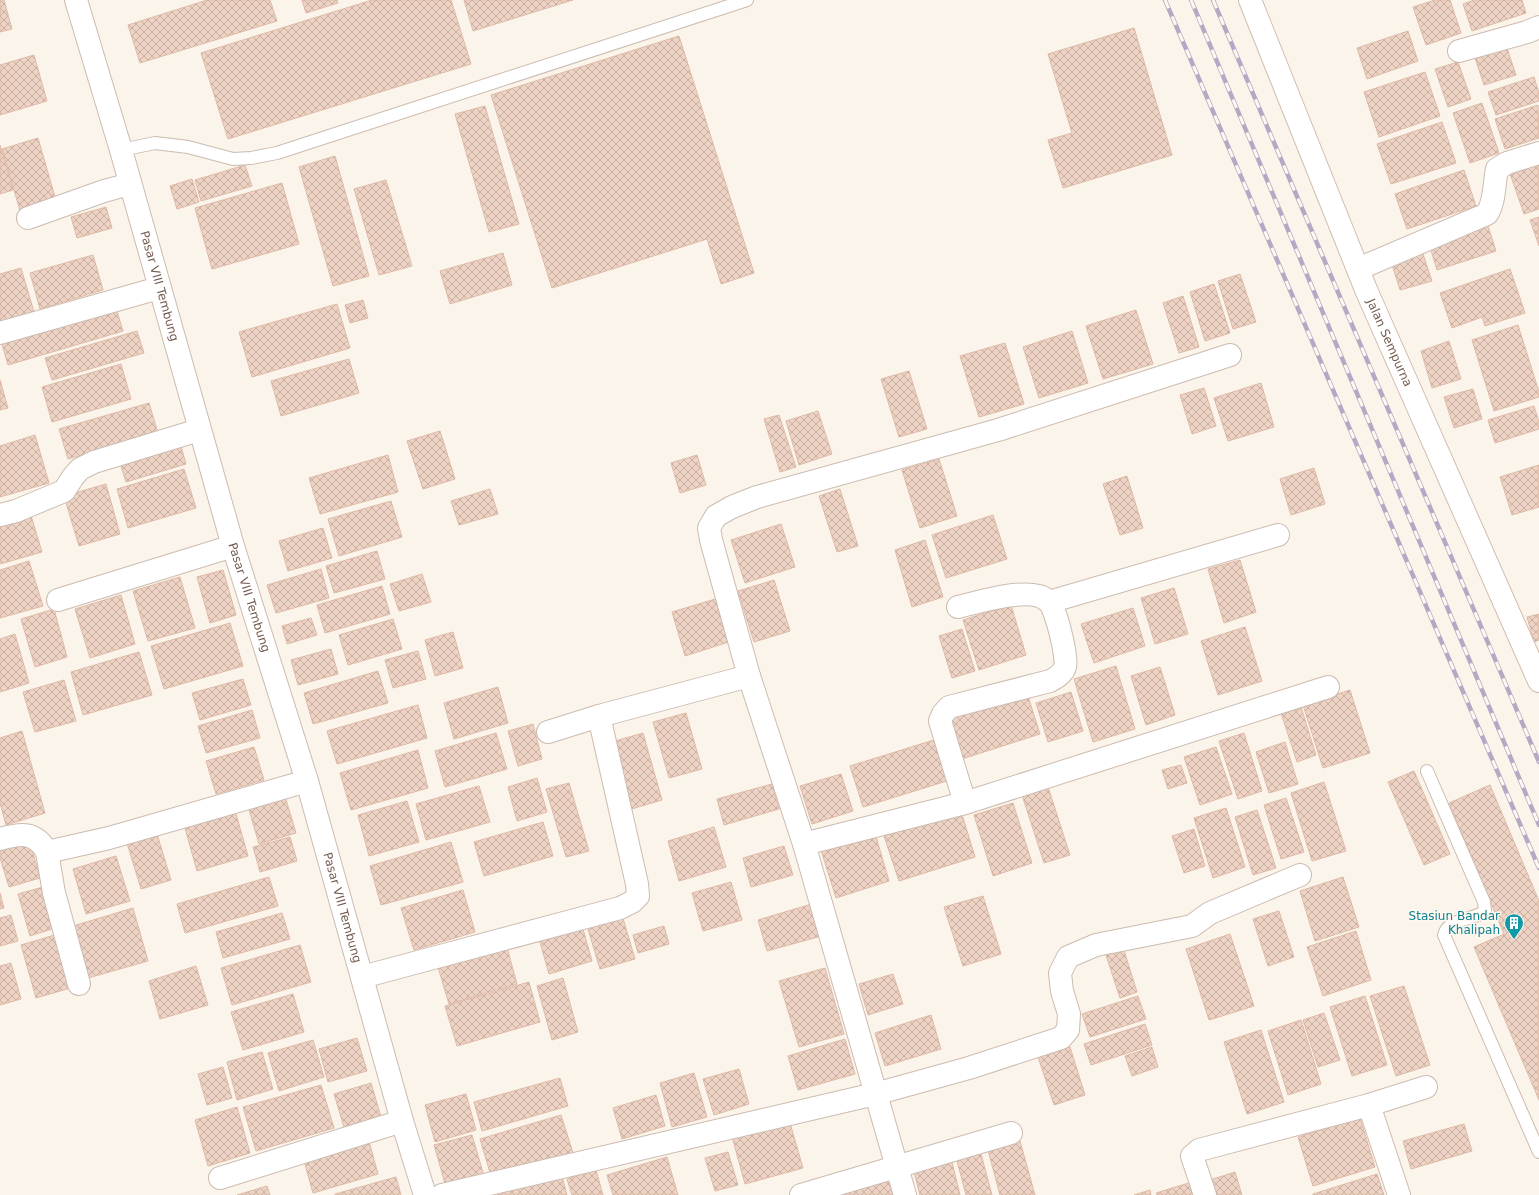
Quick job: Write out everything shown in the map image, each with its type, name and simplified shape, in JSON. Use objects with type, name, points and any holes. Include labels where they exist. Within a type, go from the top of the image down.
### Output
[{"type":"street","name":"Pasar VIII Tembung","points":[[76,0],[121,150],[233,546],[307,782],[402,1121],[425,1195]]},
{"type":"street","name":"Jalan Sempurna","points":[[1250,0],[1358,269],[1534,656],[1539,681]]},
{"type":"street","points":[[1459,51],[1527,32],[1539,27]]},
{"type":"street","points":[[1358,269],[1487,214],[1492,207],[1498,169],[1507,163],[1539,153]]},
{"type":"street","points":[[28,218],[104,191],[130,184]]},
{"type":"street","points":[[0,333],[159,288]]},
{"type":"street","points":[[905,1195],[804,844],[749,676],[711,540],[709,528],[716,516],[732,507],[757,497],[998,430],[1230,355]]},
{"type":"street","points":[[0,515],[16,511],[64,491],[80,469],[94,462],[199,430]]},
{"type":"street","points":[[1049,602],[1278,535]]},
{"type":"street","points":[[58,600],[233,546]]},
{"type":"street","points":[[958,607],[1020,594],[1041,596],[1049,602],[1064,647],[1065,667],[1059,676],[1050,681],[949,707],[943,714],[940,721],[965,803]]},
{"type":"street","points":[[548,732],[599,716],[749,676]]},
{"type":"street","points":[[804,844],[965,803],[1328,688]]},
{"type":"street","points":[[362,977],[620,908],[632,902],[638,896],[638,884],[599,716]]},
{"type":"street","points":[[47,852],[108,838],[307,782]]},
{"type":"street","points":[[0,838],[12,835],[31,835],[42,842],[47,852],[54,892],[79,984]]},
{"type":"street","points":[[442,1195],[876,1094],[969,1068],[1061,1038],[1068,1030],[1069,1014],[1062,991],[1060,974],[1068,957],[1096,945],[1192,926],[1210,914],[1300,875]]},
{"type":"street","points":[[1205,1195],[1192,1156],[1199,1150],[1369,1105],[1426,1086]]},
{"type":"street","points":[[1369,1105],[1399,1195]]},
{"type":"street","points":[[220,1178],[402,1121]]},
{"type":"street","points":[[802,1195],[1012,1133]]},
{"type":"lane","points":[[121,150],[155,143],[188,147],[233,159],[251,158],[278,153],[746,0]]},
{"type":"lane","points":[[1427,771],[1481,894],[1485,908],[1485,911],[1481,915],[1452,923],[1446,929],[1444,935],[1539,1152]]},
{"type":"building","points":[[0,0],[4,0],[12,29],[0,32]]},
{"type":"building","points":[[207,0],[270,0],[277,21],[140,63],[128,25]]},
{"type":"building","points":[[302,0],[337,0],[338,3],[306,13]]},
{"type":"building","points":[[372,0],[451,0],[471,64],[228,139],[201,53]]},
{"type":"building","points":[[464,0],[573,0],[473,31]]},
{"type":"building","points":[[1435,0],[1450,0],[1461,33],[1426,45],[1413,7]]},
{"type":"building","points":[[1474,0],[1522,0],[1526,13],[1472,31],[1463,4]]},
{"type":"building","points":[[1134,28],[1172,155],[1063,188],[1048,140],[1072,133],[1048,54]]},
{"type":"building","points":[[1408,31],[1418,61],[1367,79],[1357,48]]},
{"type":"building","points":[[679,36],[754,273],[721,284],[707,239],[552,288],[491,95]]},
{"type":"building","points":[[1506,45],[1516,75],[1484,85],[1474,55]]},
{"type":"building","points":[[34,55],[47,101],[0,115],[0,65]]},
{"type":"building","points":[[1458,62],[1471,99],[1448,107],[1435,69]]},
{"type":"building","points":[[1425,72],[1440,116],[1379,137],[1364,92]]},
{"type":"building","points":[[1534,77],[1539,93],[1539,101],[1496,115],[1488,92]]},
{"type":"building","points":[[1482,103],[1499,153],[1470,163],[1453,113]]},
{"type":"building","points":[[1538,105],[1539,138],[1505,149],[1495,119]]},
{"type":"building","points":[[485,106],[519,224],[489,232],[455,114]]},
{"type":"building","points":[[1442,122],[1456,163],[1391,184],[1377,144]]},
{"type":"building","points":[[38,138],[57,204],[21,214],[2,149]]},
{"type":"building","points":[[0,145],[13,190],[0,194]]},
{"type":"building","points":[[335,156],[369,276],[333,286],[299,167]]},
{"type":"building","points":[[1539,158],[1539,209],[1524,214],[1508,168]]},
{"type":"building","points":[[245,165],[252,186],[201,201],[195,180]]},
{"type":"building","points":[[1464,170],[1476,206],[1407,229],[1395,194]]},
{"type":"building","points":[[192,179],[199,202],[177,209],[170,186]]},
{"type":"building","points":[[386,180],[412,266],[379,275],[354,189]]},
{"type":"building","points":[[282,183],[299,244],[212,269],[195,208]]},
{"type":"building","points":[[106,207],[112,228],[77,238],[71,217]]},
{"type":"building","points":[[1539,217],[1539,246],[1530,220]]},
{"type":"building","points":[[1487,223],[1496,251],[1437,270],[1428,241]]},
{"type":"building","points":[[1421,248],[1432,281],[1400,290],[1390,258]]},
{"type":"building","points":[[503,253],[512,285],[450,304],[440,271]]},
{"type":"building","points":[[93,255],[103,290],[40,309],[30,273]]},
{"type":"building","points":[[21,268],[34,312],[0,322],[0,274]]},
{"type":"building","points":[[1510,269],[1525,313],[1485,326],[1482,317],[1452,328],[1440,293]]},
{"type":"building","points":[[1240,274],[1256,322],[1233,329],[1218,281]]},
{"type":"building","points":[[1214,284],[1230,333],[1205,341],[1190,292]]},
{"type":"building","points":[[1183,296],[1199,347],[1179,353],[1163,303]]},
{"type":"building","points":[[363,300],[368,318],[350,323],[345,305]]},
{"type":"building","points":[[337,304],[350,348],[252,377],[239,332]]},
{"type":"building","points":[[115,305],[123,331],[8,365],[0,337]]},
{"type":"building","points":[[1136,310],[1153,364],[1103,379],[1086,326]]},
{"type":"building","points":[[1518,325],[1539,392],[1539,397],[1494,411],[1472,340]]},
{"type":"building","points":[[137,331],[144,353],[52,380],[45,358]]},
{"type":"building","points":[[1072,331],[1088,383],[1039,398],[1023,347]]},
{"type":"building","points":[[1449,341],[1461,379],[1432,388],[1421,351]]},
{"type":"building","points":[[1005,343],[1024,404],[979,417],[960,356]]},
{"type":"building","points":[[349,359],[359,393],[281,416],[271,381]]},
{"type":"building","points":[[121,364],[131,399],[52,422],[42,387]]},
{"type":"building","points":[[909,371],[927,429],[899,437],[881,379]]},
{"type":"building","points":[[0,380],[8,408],[0,410]]},
{"type":"building","points":[[1261,383],[1274,427],[1228,441],[1214,398]]},
{"type":"building","points":[[1204,388],[1216,426],[1192,434],[1180,395]]},
{"type":"building","points":[[1473,389],[1482,419],[1454,428],[1444,397]]},
{"type":"building","points":[[149,403],[158,433],[68,459],[59,429]]},
{"type":"building","points":[[1534,406],[1539,422],[1539,429],[1495,443],[1488,420]]},
{"type":"building","points":[[818,411],[832,454],[799,465],[786,421]]},
{"type":"building","points":[[779,415],[796,467],[780,472],[764,419]]},
{"type":"building","points":[[440,431],[455,479],[423,489],[407,441]]},
{"type":"building","points":[[35,435],[49,483],[0,497],[0,446]]},
{"type":"building","points":[[179,439],[186,464],[126,482],[118,457]]},
{"type":"building","points":[[388,455],[398,492],[320,514],[309,478]]},
{"type":"building","points":[[697,455],[706,485],[680,493],[671,463]]},
{"type":"building","points":[[939,459],[957,516],[920,528],[902,470]]},
{"type":"building","points":[[1539,465],[1539,507],[1512,515],[1500,477]]},
{"type":"building","points":[[1314,468],[1325,504],[1291,515],[1280,479]]},
{"type":"building","points":[[184,469],[196,508],[128,528],[117,489]]},
{"type":"building","points":[[1127,476],[1143,528],[1120,535],[1103,484]]},
{"type":"building","points":[[106,484],[120,534],[79,546],[64,496]]},
{"type":"building","points":[[490,489],[498,514],[459,525],[451,501]]},
{"type":"building","points":[[840,489],[858,546],[837,552],[819,496]]},
{"type":"building","points":[[391,501],[402,537],[339,556],[328,519]]},
{"type":"building","points":[[29,509],[42,552],[0,564],[0,517]]},
{"type":"building","points":[[993,515],[1007,559],[946,578],[932,535]]},
{"type":"building","points":[[781,524],[795,567],[745,583],[731,540]]},
{"type":"building","points":[[323,528],[332,558],[288,571],[279,541]]},
{"type":"building","points":[[925,540],[943,597],[912,607],[895,550]]},
{"type":"building","points":[[377,551],[385,579],[334,593],[326,566]]},
{"type":"building","points":[[1240,560],[1256,612],[1224,623],[1208,569]]},
{"type":"building","points":[[29,561],[43,606],[0,618],[0,570]]},
{"type":"building","points":[[321,569],[329,598],[276,613],[267,585]]},
{"type":"building","points":[[223,570],[236,615],[210,623],[197,577]]},
{"type":"building","points":[[422,574],[431,602],[399,611],[390,584]]},
{"type":"building","points":[[180,577],[195,628],[148,641],[133,591]]},
{"type":"building","points":[[774,580],[790,631],[754,642],[738,591]]},
{"type":"building","points":[[382,586],[390,614],[325,633],[317,605]]},
{"type":"building","points":[[1174,588],[1188,634],[1155,644],[1141,598]]},
{"type":"building","points":[[121,595],[135,644],[90,658],[75,609]]},
{"type":"building","points":[[722,597],[735,640],[685,656],[672,612]]},
{"type":"building","points":[[1011,605],[1026,655],[979,670],[963,620]]},
{"type":"building","points":[[1133,608],[1145,646],[1094,663],[1081,624]]},
{"type":"building","points":[[54,609],[67,657],[35,667],[21,619]]},
{"type":"building","points":[[1539,614],[1539,640],[1534,642],[1527,617]]},
{"type":"building","points":[[311,618],[317,635],[287,644],[282,626]]},
{"type":"building","points":[[393,619],[402,649],[348,665],[339,635]]},
{"type":"building","points":[[230,623],[243,666],[164,689],[151,646]]},
{"type":"building","points":[[1245,627],[1262,681],[1218,695],[1201,641]]},
{"type":"building","points":[[962,629],[975,671],[952,678],[939,636]]},
{"type":"building","points":[[453,632],[463,668],[435,676],[425,640]]},
{"type":"building","points":[[15,634],[29,683],[0,692],[0,639]]},
{"type":"building","points":[[331,649],[338,674],[298,685],[291,660]]},
{"type":"building","points":[[418,651],[426,679],[393,688],[385,660]]},
{"type":"building","points":[[139,652],[152,695],[83,715],[71,672]]},
{"type":"building","points":[[1116,666],[1135,729],[1093,742],[1074,679]]},
{"type":"building","points":[[1160,667],[1175,715],[1146,725],[1131,676]]},
{"type":"building","points":[[378,671],[388,703],[313,724],[304,693]]},
{"type":"building","points":[[243,679],[251,705],[200,720],[192,693]]},
{"type":"building","points":[[64,680],[76,721],[35,732],[23,692]]},
{"type":"building","points":[[498,687],[508,723],[454,739],[444,703]]},
{"type":"building","points":[[1026,690],[1040,734],[962,759],[948,716]]},
{"type":"building","points":[[1350,690],[1370,753],[1323,768],[1303,705]]},
{"type":"building","points":[[1071,692],[1083,731],[1048,742],[1036,703]]},
{"type":"building","points":[[418,705],[427,738],[337,764],[327,731]]},
{"type":"building","points":[[1301,707],[1316,755],[1297,762],[1281,713]]},
{"type":"building","points":[[252,710],[260,738],[206,753],[198,726]]},
{"type":"building","points":[[686,713],[702,769],[669,778],[653,722]]},
{"type":"building","points":[[533,724],[542,759],[518,766],[508,731]]},
{"type":"building","points":[[22,731],[45,813],[6,825],[0,803],[0,738]]},
{"type":"building","points":[[496,733],[507,769],[445,787],[435,751]]},
{"type":"building","points":[[643,733],[662,800],[628,810],[608,743]]},
{"type":"building","points":[[1244,733],[1262,791],[1238,799],[1219,741]]},
{"type":"building","points":[[937,739],[950,780],[863,807],[850,766]]},
{"type":"building","points":[[1285,742],[1298,784],[1269,793],[1256,752]]},
{"type":"building","points":[[254,747],[264,780],[216,794],[206,761]]},
{"type":"building","points":[[1216,747],[1232,794],[1200,805],[1184,757]]},
{"type":"building","points":[[418,750],[428,788],[351,810],[340,773]]},
{"type":"building","points":[[1181,765],[1187,783],[1168,789],[1162,770]]},
{"type":"building","points":[[1414,771],[1450,854],[1424,865],[1388,782]]},
{"type":"building","points":[[841,774],[853,811],[812,824],[800,786]]},
{"type":"building","points":[[537,778],[547,812],[517,821],[508,787]]},
{"type":"building","points":[[1324,782],[1346,851],[1312,861],[1291,793]]},
{"type":"building","points":[[569,783],[589,851],[566,857],[546,789]]},
{"type":"building","points":[[772,784],[779,809],[724,825],[717,799]]},
{"type":"building","name":"Stasiun Bandar Khalipah","points":[[1490,785],[1539,901],[1539,1100],[1474,947],[1504,934],[1449,803]]},
{"type":"building","points":[[479,786],[490,822],[426,840],[416,804]]},
{"type":"building","points":[[1048,787],[1070,855],[1044,863],[1022,795]]},
{"type":"building","points":[[284,793],[296,833],[259,844],[247,803]]},
{"type":"building","points":[[1286,798],[1304,852],[1281,859],[1264,805]]},
{"type":"building","points":[[407,801],[419,842],[369,856],[358,815]]},
{"type":"building","points":[[1013,803],[1032,863],[993,876],[974,815]]},
{"type":"building","points":[[234,807],[248,856],[197,871],[183,821]]},
{"type":"building","points":[[1226,808],[1245,867],[1213,878],[1194,818]]},
{"type":"building","points":[[1257,810],[1276,868],[1253,875],[1235,817]]},
{"type":"building","points":[[961,811],[975,857],[899,881],[884,836]]},
{"type":"building","points":[[543,822],[553,856],[484,876],[474,842]]},
{"type":"building","points":[[714,827],[726,867],[679,881],[668,841]]},
{"type":"building","points":[[1194,829],[1205,866],[1184,873],[1172,836]]},
{"type":"building","points":[[875,833],[889,881],[836,898],[821,850]]},
{"type":"building","points":[[157,834],[171,880],[141,889],[127,843]]},
{"type":"building","points":[[290,837],[297,861],[260,872],[253,847]]},
{"type":"building","points":[[29,839],[40,878],[9,887],[0,858],[0,848]]},
{"type":"building","points":[[451,842],[463,882],[381,905],[370,866]]},
{"type":"building","points":[[784,846],[793,875],[751,887],[743,858]]},
{"type":"building","points":[[116,856],[130,901],[86,914],[73,869]]},
{"type":"building","points":[[269,877],[278,906],[185,933],[177,904]]},
{"type":"building","points":[[1343,877],[1359,927],[1315,941],[1300,891]]},
{"type":"building","points":[[731,882],[742,920],[703,931],[692,893]]},
{"type":"building","points":[[43,887],[55,928],[30,936],[18,894]]},
{"type":"building","points":[[463,890],[475,932],[414,950],[401,908]]},
{"type":"building","points":[[0,893],[4,908],[0,909]]},
{"type":"building","points":[[983,896],[1001,954],[963,966],[944,907]]},
{"type":"building","points":[[815,903],[825,935],[767,951],[758,920]]},
{"type":"building","points":[[133,908],[148,961],[88,978],[73,926]]},
{"type":"building","points":[[1279,911],[1294,957],[1268,966],[1253,919]]},
{"type":"building","points":[[282,913],[290,939],[223,958],[216,932]]},
{"type":"building","points":[[11,915],[18,941],[0,946],[0,918]]},
{"type":"building","points":[[622,915],[635,959],[600,969],[587,926]]},
{"type":"building","points":[[581,922],[592,961],[549,974],[538,935]]},
{"type":"building","points":[[664,926],[669,944],[638,953],[633,935]]},
{"type":"building","points":[[1356,931],[1371,980],[1323,996],[1307,947]]},
{"type":"building","points":[[58,934],[74,987],[36,998],[21,945]]},
{"type":"building","points":[[1230,934],[1254,1006],[1209,1020],[1186,949]]},
{"type":"building","points":[[506,944],[517,984],[449,1004],[437,964]]},
{"type":"building","points":[[1122,944],[1137,992],[1120,998],[1104,949]]},
{"type":"building","points":[[300,945],[311,982],[232,1005],[221,968]]},
{"type":"building","points":[[11,963],[21,999],[0,1005],[0,966]]},
{"type":"building","points":[[196,966],[208,1005],[160,1019],[149,981]]},
{"type":"building","points":[[825,968],[844,1034],[799,1047],[779,981]]},
{"type":"building","points":[[893,974],[903,1004],[868,1015],[859,984]]},
{"type":"building","points":[[563,978],[578,1032],[552,1040],[537,986]]},
{"type":"building","points":[[529,982],[540,1022],[457,1046],[445,1006]]},
{"type":"building","points":[[1404,986],[1430,1065],[1396,1076],[1370,996]]},
{"type":"building","points":[[293,994],[304,1032],[243,1050],[231,1012]]},
{"type":"building","points":[[1138,996],[1146,1019],[1090,1037],[1082,1014]]},
{"type":"building","points":[[1365,996],[1387,1065],[1352,1076],[1330,1007]]},
{"type":"building","points":[[1324,1013],[1340,1060],[1318,1067],[1303,1020]]},
{"type":"building","points":[[931,1015],[941,1049],[885,1066],[875,1033]]},
{"type":"building","points":[[1301,1020],[1321,1084],[1288,1095],[1268,1031]]},
{"type":"building","points":[[1145,1024],[1152,1045],[1091,1065],[1084,1044]]},
{"type":"building","points":[[1261,1030],[1284,1102],[1247,1114],[1224,1042]]},
{"type":"building","points":[[357,1038],[367,1071],[328,1082],[319,1049]]},
{"type":"building","points":[[845,1039],[855,1074],[798,1090],[788,1056]]},
{"type":"building","points":[[313,1040],[324,1077],[279,1091],[268,1053]]},
{"type":"building","points":[[1070,1047],[1085,1095],[1054,1105],[1038,1057]]},
{"type":"building","points":[[1152,1047],[1158,1067],[1132,1076],[1125,1056]]},
{"type":"building","points":[[262,1052],[273,1089],[237,1100],[227,1062]]},
{"type":"building","points":[[223,1067],[232,1098],[207,1105],[198,1074]]},
{"type":"building","points":[[739,1069],[749,1104],[714,1115],[703,1079]]},
{"type":"building","points":[[694,1073],[707,1117],[672,1127],[660,1083]]},
{"type":"building","points":[[560,1078],[568,1106],[482,1131],[474,1102]]},
{"type":"building","points":[[371,1083],[381,1117],[344,1127],[334,1094]]},
{"type":"building","points":[[321,1085],[334,1128],[256,1151],[243,1107]]},
{"type":"building","points":[[466,1094],[476,1130],[435,1142],[425,1105]]},
{"type":"building","points":[[656,1095],[665,1126],[622,1139],[613,1108]]},
{"type":"building","points":[[237,1107],[250,1153],[208,1166],[195,1120]]},
{"type":"building","points":[[561,1115],[573,1153],[491,1176],[480,1139]]},
{"type":"building","points":[[788,1116],[803,1168],[745,1184],[731,1133]]},
{"type":"building","points":[[1360,1118],[1375,1167],[1313,1186],[1298,1137]]},
{"type":"building","points":[[1464,1124],[1472,1151],[1411,1169],[1403,1141]]},
{"type":"building","points":[[472,1135],[484,1176],[446,1187],[434,1145]]},
{"type":"building","points":[[368,1138],[378,1174],[313,1193],[303,1157]]},
{"type":"building","points":[[1020,1141],[1035,1195],[1000,1195],[988,1150]]},
{"type":"building","points":[[980,1150],[992,1195],[966,1195],[956,1157]]},
{"type":"building","points":[[728,1152],[738,1185],[715,1191],[705,1158]]},
{"type":"building","points":[[950,1154],[960,1195],[920,1195],[912,1164]]},
{"type":"building","points":[[667,1157],[678,1195],[613,1195],[607,1175]]},
{"type":"building","points":[[596,1170],[603,1195],[572,1195],[567,1179]]},
{"type":"building","points":[[1235,1172],[1242,1195],[1215,1195],[1210,1180]]},
{"type":"building","points":[[561,1173],[567,1195],[479,1195]]},
{"type":"building","points":[[887,1173],[894,1195],[825,1195]]},
{"type":"building","points":[[1377,1174],[1384,1195],[1313,1195],[1313,1194]]},
{"type":"building","points":[[396,1177],[401,1195],[335,1195],[335,1194]]},
{"type":"building","points":[[1192,1182],[1196,1195],[1157,1195],[1156,1193]]},
{"type":"building","points":[[267,1186],[270,1195],[237,1195]]},
{"type":"building","points":[[1150,1190],[1151,1195],[1134,1195]]},
{"type":"railway","points":[[1165,0],[1539,868]]},
{"type":"railway","points":[[1191,0],[1539,825]]},
{"type":"railway","points":[[1213,0],[1539,762]]},
{"type":"place","name":"Stasiun Bandar Khalipah","points":[[1514,940]]}]
